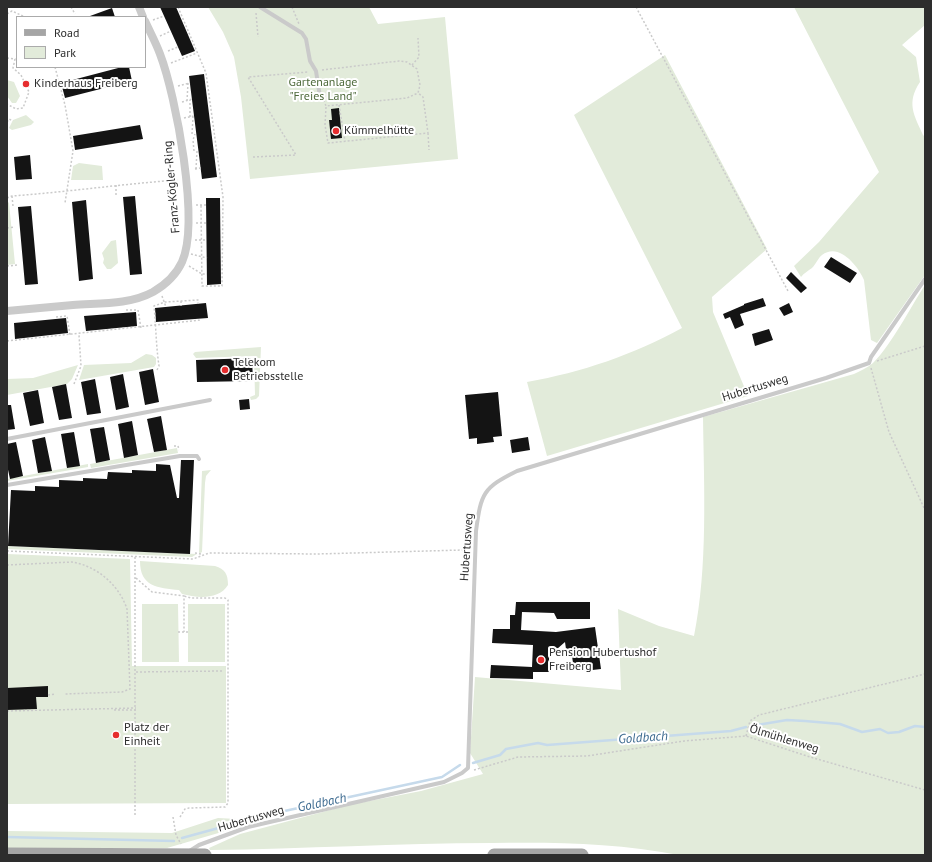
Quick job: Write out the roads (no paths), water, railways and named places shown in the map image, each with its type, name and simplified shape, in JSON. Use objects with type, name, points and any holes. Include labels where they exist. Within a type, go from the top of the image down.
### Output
[{"type":"main road","points":[[7,854],[205,855]]},
{"type":"main road","points":[[494,855],[582,855]]},
{"type":"street","name":"Franz-Kögler-Ring","points":[[7,311],[111,302],[143,296],[159,289],[170,279],[182,261],[188,239],[186,179],[170,88],[160,54],[146,22]]},
{"type":"lane","points":[[260,7],[302,33],[306,39],[310,61],[316,71],[320,97]]},
{"type":"lane","name":"Hubertusweg","points":[[186,854],[191,849],[199,845],[248,827],[444,782],[462,773],[468,768],[476,531],[478,512],[488,489],[495,482],[517,471],[826,378],[869,363],[871,357],[925,279]]},
{"type":"lane","points":[[7,439],[210,400]]},
{"type":"lane","points":[[7,485],[180,456],[197,456],[199,459]]},
{"type":"waterway","name":"Goldbach","points":[[751,726],[787,720],[840,724],[862,732],[880,729],[888,733],[899,732],[915,726],[925,727]]},
{"type":"waterway","name":"Goldbach","points":[[473,763],[500,755],[506,749],[538,743],[547,745],[731,731],[746,727]]},
{"type":"waterway","name":"Goldbach","points":[[182,838],[266,815],[442,777],[460,765]]},
{"type":"waterway","name":"Goldbach","points":[[7,837],[174,841]]},
{"type":"place","name":"Kinderhaus Freiberg","points":[[26,84]]},
{"type":"place","name":"Kümmelhütte","points":[[336,131]]},
{"type":"place","name":"Telekom Betriebsstelle","points":[[225,370]]},
{"type":"place","name":"Pension Hubertushof Freiberg","points":[[541,660]]},
{"type":"place","name":"Platz der Einheit","points":[[116,735]]},
{"type":"park label","name":"Gartenanlage \"Freies Land\"","points":[[323,90]]}]
